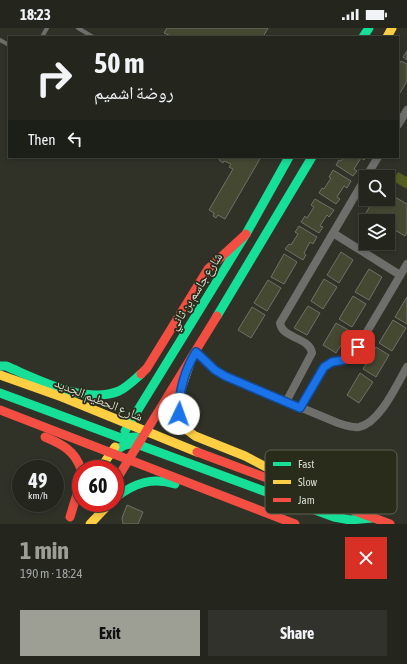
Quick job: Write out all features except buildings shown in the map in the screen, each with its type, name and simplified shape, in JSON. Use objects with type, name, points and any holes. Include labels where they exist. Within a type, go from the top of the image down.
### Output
[{"type":"main road","name":"شارع جاسم بن ثاني","points":[[112,452],[246,234],[288,158]]},
{"type":"main road","points":[[124,468],[194,355],[311,158]]},
{"type":"main road","points":[[0,366],[6,366],[76,392],[94,394],[118,391],[135,380],[147,368],[208,269],[246,234]]},
{"type":"main road","points":[[194,355],[180,392],[179,406],[182,423],[187,430],[195,436],[245,456],[265,466]]},
{"type":"main road","name":"شارع الحطيم الجديد","points":[[0,375],[184,447],[265,476]]},
{"type":"main road","points":[[0,393],[120,438],[138,436],[146,432]]},
{"type":"main road","points":[[0,410],[112,452],[265,513]]},
{"type":"main road","points":[[0,420],[60,443],[71,450],[78,460]]},
{"type":"main road","points":[[106,460],[112,452],[125,444],[134,443],[265,491]]},
{"type":"main road","points":[[124,492],[135,484],[146,480],[169,481],[244,509],[265,513]]},
{"type":"main road","points":[[68,521],[72,509]]},
{"type":"main road","points":[[68,521],[74,512]]},
{"type":"main road","points":[[90,524],[97,512]]},
{"type":"main road","points":[[90,524],[101,512]]},
{"type":"main road","points":[[268,514],[295,524]]},
{"type":"main road","points":[[326,514],[350,520],[374,518]]},
{"type":"main road","name":"شارع الحطيم الجديد","points":[[364,514],[390,524]]},
{"type":"street","points":[[399,122],[407,110]]},
{"type":"street","points":[[370,170],[377,158]]},
{"type":"street","points":[[286,402],[312,353],[312,349],[283,330],[280,323],[359,189]]},
{"type":"street","points":[[332,234],[400,276]]},
{"type":"street","points":[[300,408],[324,367],[332,362],[344,360],[351,356],[358,347],[407,264]]},
{"type":"street","points":[[194,355],[225,376],[300,408],[345,425],[360,426],[367,424],[378,414],[407,367]]},
{"type":"lane","points":[[78,28],[91,36]]},
{"type":"shaded area","points":[[398,172],[407,177],[407,189],[395,182],[395,177]]},
{"type":"traffic: fast","points":[[364,36],[369,28]]},
{"type":"traffic: fast","points":[[125,431],[246,234],[288,158]]},
{"type":"traffic: fast","points":[[217,316],[311,158]]},
{"type":"traffic: fast","points":[[0,366],[6,366],[61,389],[91,395],[119,391],[141,374]]},
{"type":"traffic: fast","points":[[0,393],[121,438],[136,437]]},
{"type":"traffic: fast","points":[[112,452],[125,445],[134,443],[265,491]]},
{"type":"traffic: fast","points":[[124,492],[136,485],[151,481],[175,484]]},
{"type":"traffic: fast","points":[[326,514],[350,520],[372,518]]},
{"type":"traffic: slow","points":[[388,36],[392,28]]},
{"type":"traffic: slow","points":[[192,357],[180,392],[179,406],[182,423],[187,430],[195,436],[245,456],[265,467]]},
{"type":"traffic: slow","points":[[0,375],[62,397],[197,452]]},
{"type":"traffic: slow","points":[[106,460],[115,447]]},
{"type":"traffic: slow","points":[[90,524],[101,512]]},
{"type":"traffic: jam","points":[[141,374],[147,368],[208,269],[246,234]]},
{"type":"traffic: jam","points":[[124,467],[217,316]]},
{"type":"traffic: jam","points":[[0,410],[265,512]]},
{"type":"traffic: jam","points":[[45,437],[57,442],[67,449],[76,460]]},
{"type":"traffic: jam","points":[[197,452],[265,477]]},
{"type":"traffic: jam","points":[[70,517],[72,510]]},
{"type":"traffic: jam","points":[[269,514],[295,524]]},
{"type":"traffic: jam","points":[[363,514],[390,524]]},
{"type":"route","points":[[179,414],[180,392],[192,358],[196,352],[208,361],[215,370],[225,376],[300,408],[324,367],[332,362],[344,360],[351,356],[358,347]]}]
